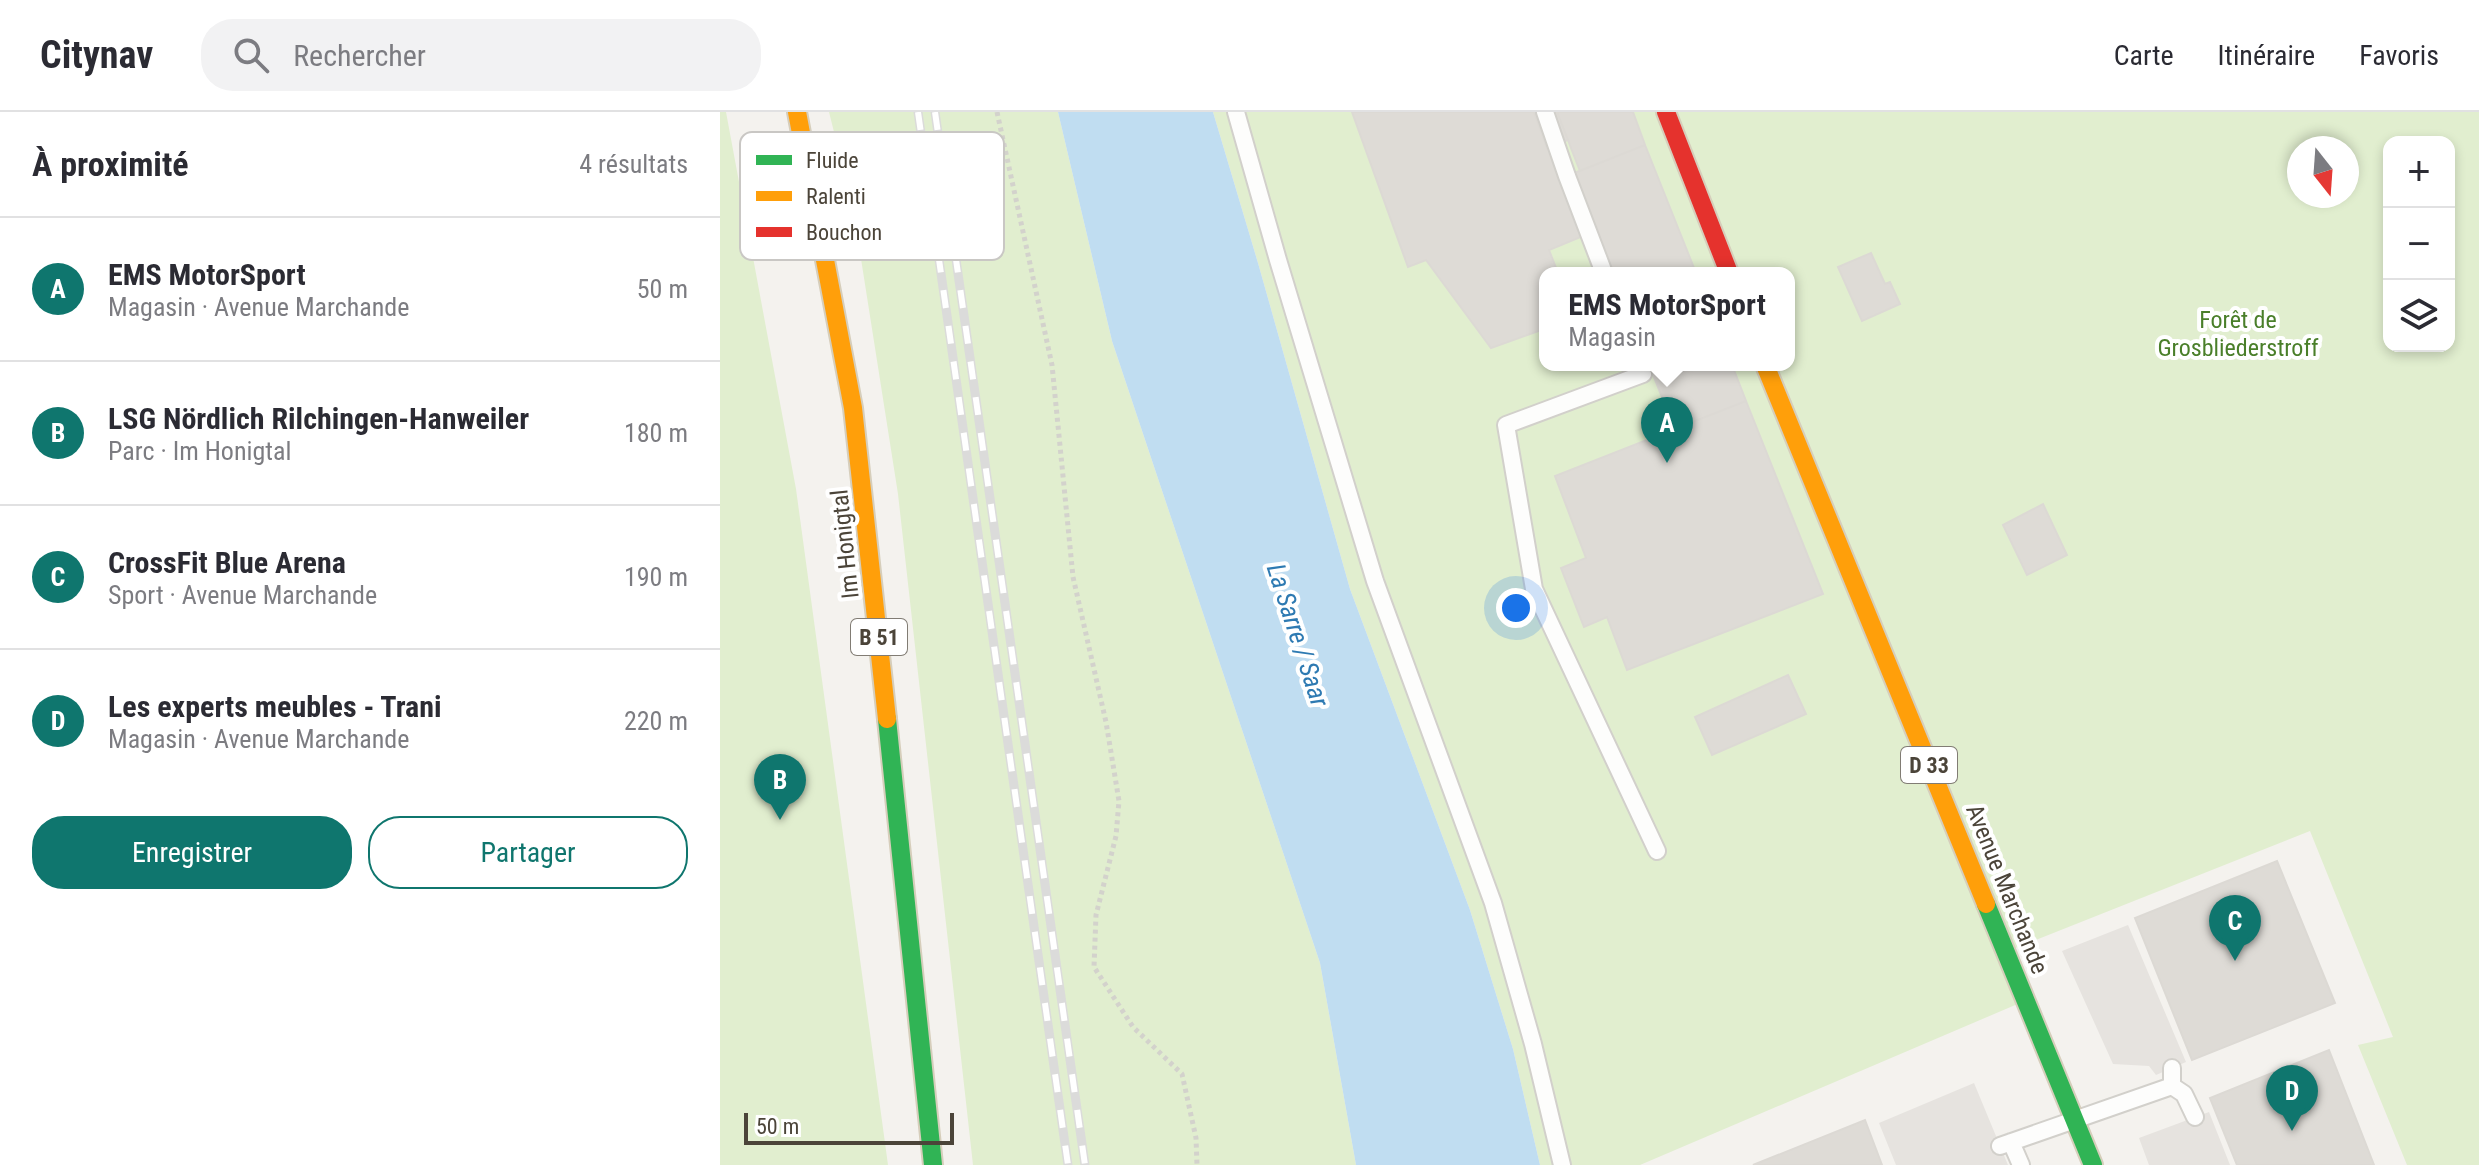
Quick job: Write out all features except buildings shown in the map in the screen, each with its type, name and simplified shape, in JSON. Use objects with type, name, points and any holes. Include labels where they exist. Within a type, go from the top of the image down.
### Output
[{"type":"main road","name":"Im Honigtal","points":[[797,112],[801,132]]},
{"type":"main road","points":[[1666,112],[1727,267]]},
{"type":"main road","name":"Im Honigtal","points":[[825,260],[853,408],[870,549],[933,1165]]},
{"type":"main road","name":"Avenue Marchande","points":[[1767,371],[2093,1165]]},
{"type":"lane","points":[[1236,112],[1375,581],[1493,903],[1533,1044],[1562,1165]]},
{"type":"lane","points":[[1545,112],[1602,267]]},
{"type":"lane","points":[[1642,371],[1643,374],[1506,425],[1534,589],[1657,851]]},
{"type":"lane","points":[[2172,1068],[2172,1086]]},
{"type":"lane","points":[[2021,1165],[2006,1144],[2172,1086]]},
{"type":"lane","points":[[2172,1086],[2184,1094],[2195,1117]]},
{"type":"path","points":[[997,112],[1001,132]]},
{"type":"path","points":[[1004,144],[1052,365],[1073,577],[1106,722],[1119,801],[1116,836],[1096,915],[1094,967],[1133,1027],[1182,1074],[1196,1138],[1197,1165]]},
{"type":"green space","points":[[720,112],[726,112],[740,187],[740,260],[753,260],[796,489],[888,1165],[720,1165]]},
{"type":"green space","points":[[829,112],[1058,112],[1112,341],[1320,963],[1356,1165],[973,1165],[898,494],[861,260],[1004,260],[1004,132],[834,132]]},
{"type":"green space","name":"Forêt de Grosbliederstroff","points":[[1213,112],[2479,112],[2479,1165],[2407,1165],[2358,1045],[2393,1037],[2310,831],[2008,951],[2027,1000],[1640,1165],[1540,1165],[1513,1049],[1470,910],[1350,589]]},
{"type":"shaded area","points":[[2128,925],[2186,1062],[2156,1075],[2149,1066],[2113,1064],[2062,951]]},
{"type":"shaded area","points":[[1974,1083],[2008,1165],[1896,1165],[1879,1123]]},
{"type":"shaded area","points":[[2209,1112],[2230,1165],[2149,1165],[2139,1138]]},
{"type":"water","name":"La Sarre / Saar","points":[[1058,112],[1213,112],[1350,589],[1470,910],[1513,1049],[1540,1165],[1356,1165],[1320,963],[1112,341]]},
{"type":"railway","points":[[918,112],[921,132]]},
{"type":"railway","points":[[935,112],[938,132]]},
{"type":"railway","points":[[939,260],[1068,1165]]},
{"type":"railway","points":[[956,260],[1085,1165]]},
{"type":"traffic: fast","points":[[887,719],[933,1165]]},
{"type":"traffic: fast","points":[[1986,904],[2093,1165]]},
{"type":"traffic: slow","points":[[797,112],[801,132]]},
{"type":"traffic: slow","points":[[825,260],[853,408],[887,719]]},
{"type":"traffic: slow","points":[[1767,371],[1986,904]]},
{"type":"traffic: jam","points":[[1666,112],[1727,267]]},
{"type":"place","name":"EMS MotorSport","points":[[1667,463]]},
{"type":"place","name":"LSG Nördlich Rilchingen-Hanweiler","points":[[780,820]]},
{"type":"place","name":"CrossFit Blue Arena","points":[[2235,961]]},
{"type":"place","name":"Les experts meubles - Trani","points":[[2292,1131]]}]
